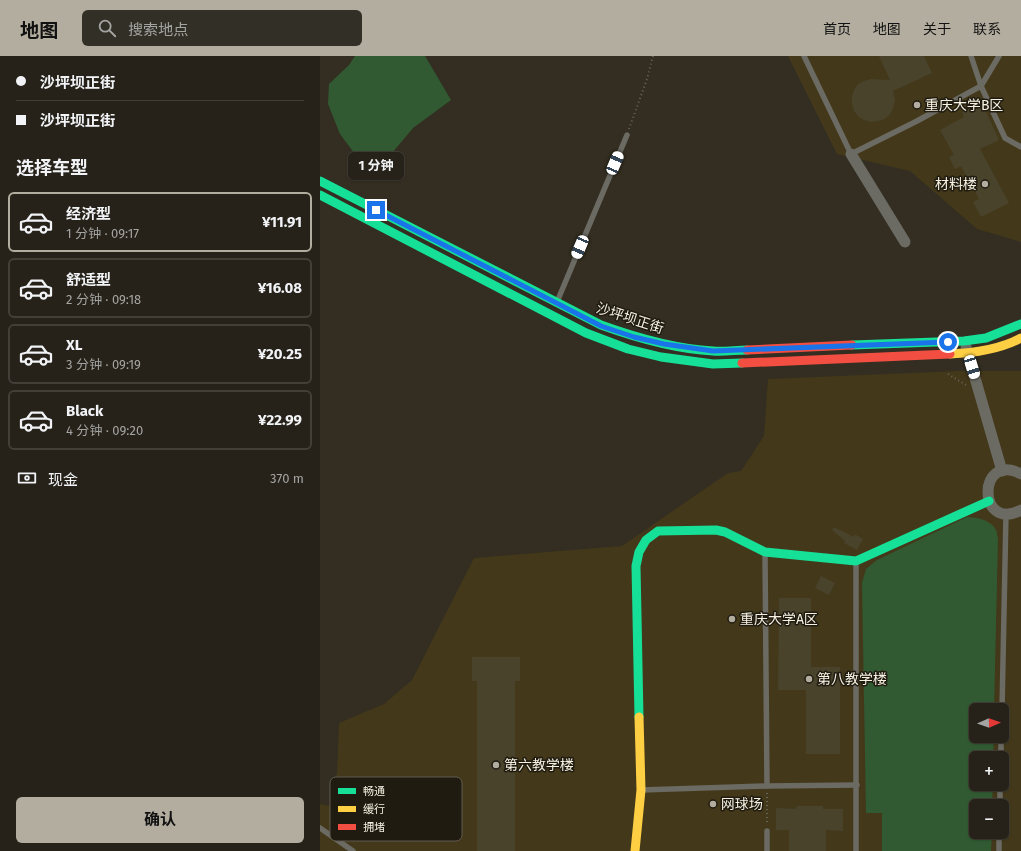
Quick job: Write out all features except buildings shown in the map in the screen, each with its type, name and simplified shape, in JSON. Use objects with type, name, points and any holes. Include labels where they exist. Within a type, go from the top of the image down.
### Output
[{"type":"main road","name":"沙坪坝正街","points":[[320,181],[601,326],[634,337],[664,344],[713,351],[964,341],[986,338],[1021,324]]},
{"type":"main road","name":"沙坪坝正街","points":[[320,195],[586,333],[628,349],[661,357],[713,364],[968,353],[992,349],[1012,343],[1021,338]]},
{"type":"main road","points":[[635,851],[641,790],[636,566],[639,552],[646,540],[658,531],[716,530],[725,532],[765,552],[856,561],[988,501]]},
{"type":"street","points":[[851,154],[905,242]]},
{"type":"street","points":[[964,341],[1002,471]]},
{"type":"street","points":[[1021,474],[1009,470],[996,473],[991,479],[987,493],[988,501],[999,512],[1014,514],[1021,510]]},
{"type":"lane","points":[[804,56],[851,154],[917,121],[981,86],[999,56]]},
{"type":"lane","points":[[971,56],[981,86],[1005,138],[1021,147]]},
{"type":"lane","points":[[556,303],[627,135]]},
{"type":"lane","points":[[1002,703],[1006,514]]},
{"type":"lane","points":[[765,552],[767,786]]},
{"type":"lane","points":[[856,561],[856,851]]},
{"type":"lane","points":[[641,790],[857,785]]},
{"type":"lane","points":[[320,828],[330,835]]},
{"type":"lane","points":[[767,831],[767,851]]},
{"type":"lane","points":[[999,839],[999,851]]},
{"type":"lane","points":[[339,841],[353,851]]},
{"type":"path","points":[[627,135],[647,79],[653,56]]},
{"type":"path","points":[[948,374],[980,395]]},
{"type":"path","points":[[767,786],[767,831]]},
{"type":"shaded area","name":"重庆大学B区","points":[[788,56],[1021,56],[1021,242],[977,229],[910,171],[837,154]]},
{"type":"shaded area","name":"重庆大学A区","points":[[959,371],[1021,371],[1021,851],[320,851],[320,804],[330,806],[330,841],[462,841],[462,777],[336,777],[339,723],[384,704],[412,680],[474,558],[622,546],[728,473],[741,471],[764,436],[768,379]]},
{"type":"green space","points":[[355,56],[425,56],[451,100],[413,128],[372,177],[340,134],[328,104],[329,84],[349,65]]},
{"type":"green space","points":[[967,517],[979,518],[987,521],[996,530],[998,539],[994,703],[969,703],[969,743],[994,743],[993,751],[969,751],[969,791],[993,791],[992,799],[969,799],[969,839],[992,839],[991,851],[882,851],[882,813],[866,813],[862,583],[866,569],[877,560]]},
{"type":"traffic: fast","points":[[320,181],[601,325],[642,338],[684,348],[717,351],[747,350]]},
{"type":"traffic: fast","points":[[320,195],[586,333],[628,349],[661,357],[713,364],[742,363]]},
{"type":"traffic: fast","points":[[852,345],[964,341],[986,338],[1021,324]]},
{"type":"traffic: fast","points":[[639,717],[636,566],[639,552],[646,540],[658,531],[716,530],[725,532],[765,552],[856,561],[989,501]]},
{"type":"traffic: slow","points":[[950,354],[968,353],[995,348],[1021,338]]},
{"type":"traffic: slow","points":[[635,851],[641,790],[639,717]]},
{"type":"traffic: jam","points":[[747,350],[852,345]]},
{"type":"traffic: jam","points":[[742,363],[950,354]]},
{"type":"place","name":"重庆大学B区","points":[[917,105]]},
{"type":"place","name":"材料楼","points":[[985,184]]},
{"type":"place","name":"重庆大学A区","points":[[732,619]]},
{"type":"place","name":"第八教学楼","points":[[809,679]]},
{"type":"place","name":"第六教学楼","points":[[496,765]]},
{"type":"place","name":"网球场","points":[[713,804]]},
{"type":"route","points":[[376,210],[601,326],[634,337],[664,344],[713,351],[948,342]]}]
